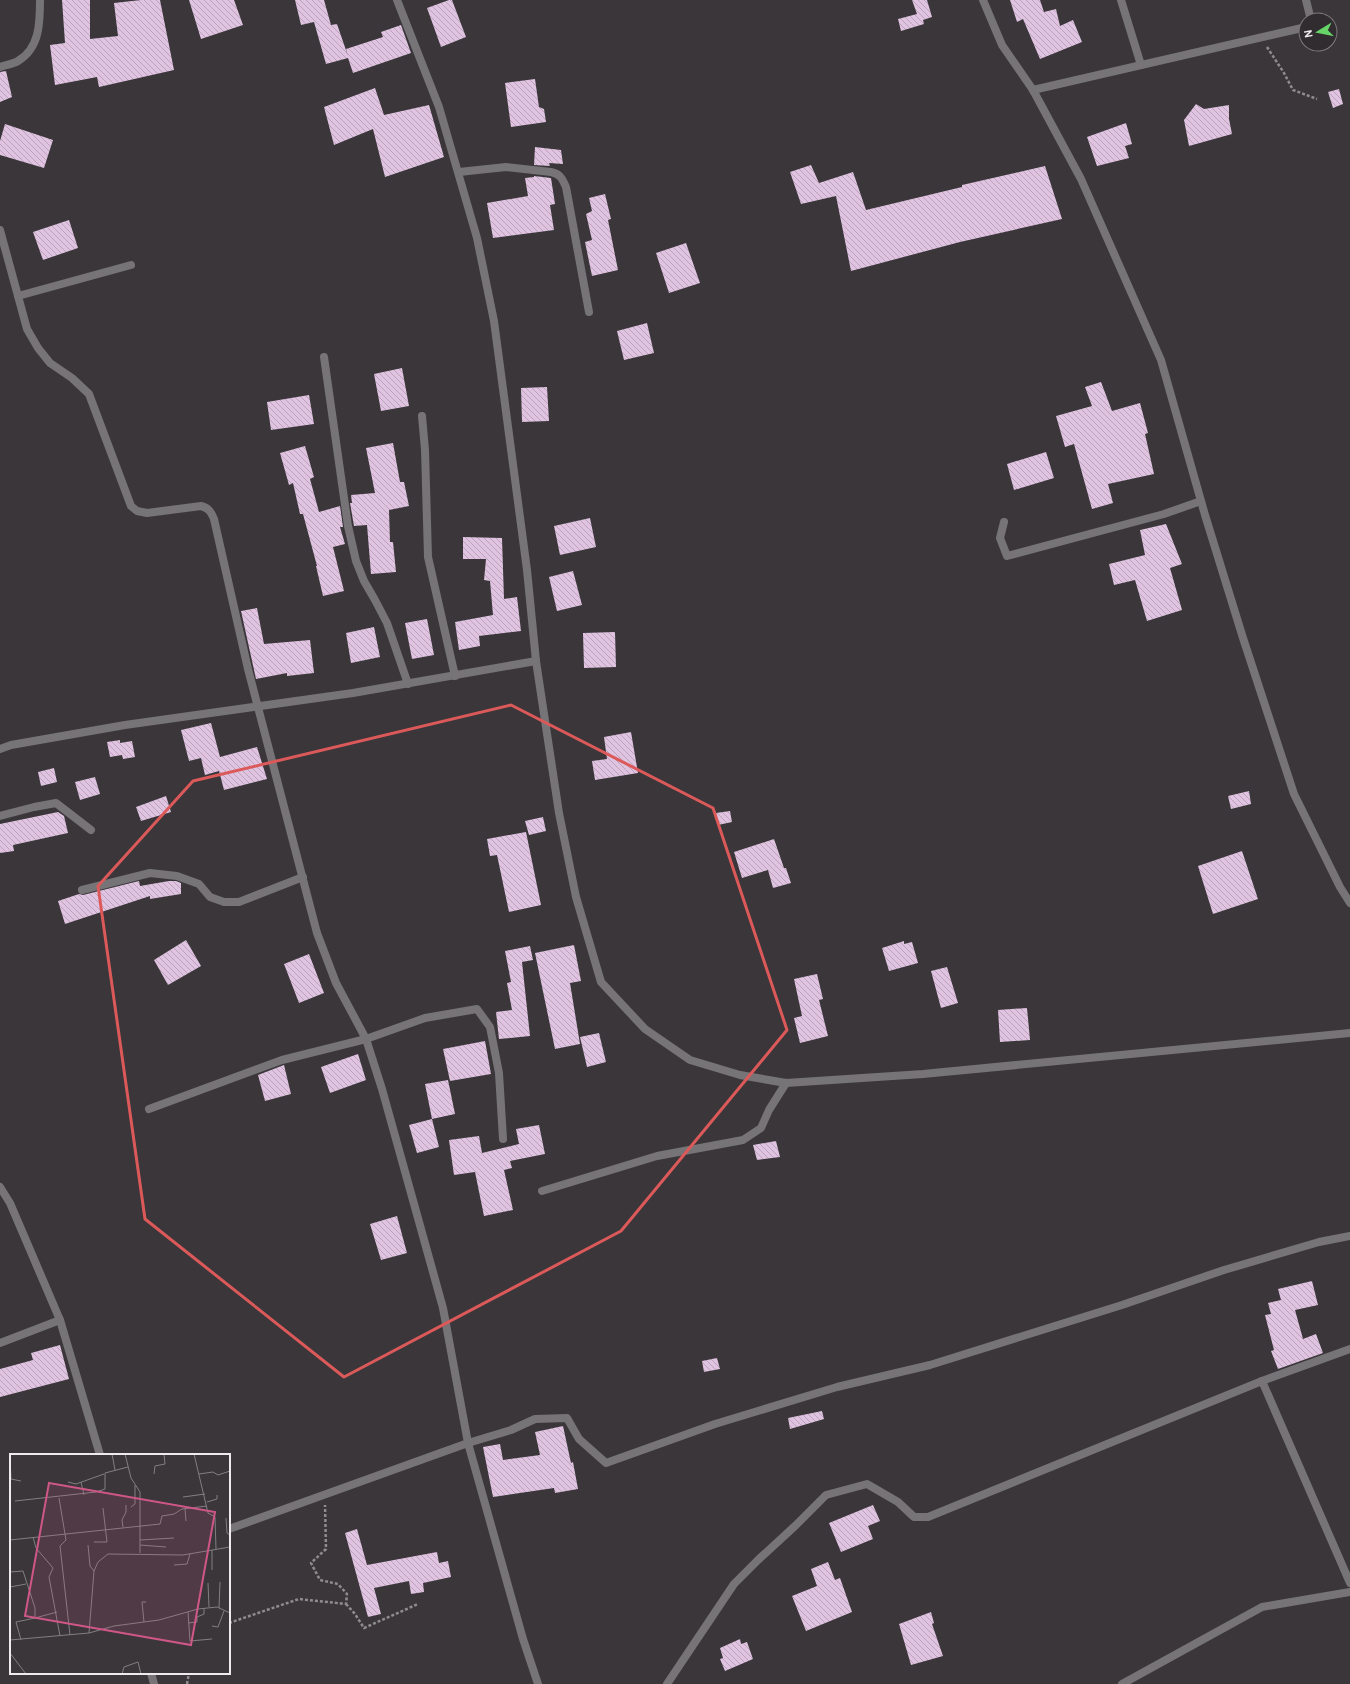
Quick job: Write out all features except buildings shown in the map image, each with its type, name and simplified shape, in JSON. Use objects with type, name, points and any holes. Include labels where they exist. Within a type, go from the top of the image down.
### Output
[{"type":"street","points":[[0,67],[17,61],[31,50],[40,25],[40,0]]},
{"type":"street","points":[[397,0],[439,107],[459,172],[477,238],[494,321],[527,570],[536,661],[559,813],[576,897],[601,982],[645,1030],[690,1060],[740,1075],[786,1083],[923,1074],[1350,1033]]},
{"type":"street","points":[[983,0],[1002,45],[1033,90],[1081,179],[1161,360],[1261,696],[1294,794],[1340,887],[1350,903]]},
{"type":"street","points":[[1121,0],[1141,65]]},
{"type":"street","points":[[1306,0],[1309,12]]},
{"type":"street","points":[[1033,90],[1298,29]]},
{"type":"street","points":[[459,172],[506,167],[551,172],[558,174],[562,178],[566,187],[589,312]]},
{"type":"street","points":[[0,230],[27,329],[38,348],[50,363],[72,378],[89,394],[131,506],[137,511],[147,513],[201,506],[207,508],[211,512],[214,519],[248,669],[317,933],[336,982],[366,1039],[443,1308],[468,1443],[523,1639],[538,1684]]},
{"type":"street","points":[[18,296],[131,265]]},
{"type":"street","points":[[324,357],[348,526],[356,561],[364,581],[387,623],[408,684]]},
{"type":"street","points":[[422,416],[425,450],[428,557],[454,676]]},
{"type":"street","points":[[1004,522],[1000,538],[1007,556],[1150,518],[1202,501]]},
{"type":"street","points":[[0,749],[18,744],[125,725],[258,707],[408,684],[536,661]]},
{"type":"street","points":[[0,816],[56,803],[91,830]]},
{"type":"street","points":[[82,890],[150,873],[177,876],[199,884],[210,897],[224,902],[239,902],[302,877]]},
{"type":"street","points":[[149,1109],[163,1102],[282,1060],[366,1039],[424,1018],[478,1009],[490,1027],[499,1074],[503,1139]]},
{"type":"street","points":[[542,1191],[657,1156],[743,1140],[762,1128],[769,1110],[786,1083]]},
{"type":"street","points":[[0,1187],[10,1203],[60,1320],[100,1454]]},
{"type":"street","points":[[230,1529],[468,1443],[511,1430],[535,1419],[567,1418],[579,1439],[606,1463],[715,1424],[837,1388],[930,1365],[1122,1306],[1224,1270],[1319,1242],[1350,1236]]},
{"type":"street","points":[[0,1343],[60,1320]]},
{"type":"street","points":[[668,1684],[734,1584],[826,1495],[867,1484],[898,1502],[914,1517],[928,1517],[1262,1381],[1350,1349]]},
{"type":"street","points":[[1262,1381],[1350,1583]]},
{"type":"street","points":[[1122,1684],[1262,1607],[1350,1592]]},
{"type":"street","points":[[151,1674],[154,1684]]},
{"type":"path","points":[[1253,40],[1262,40],[1293,90],[1317,99]]},
{"type":"path","points":[[334,1492],[324,1506],[326,1549],[311,1563],[320,1580],[338,1584],[347,1594],[346,1604]]},
{"type":"path","points":[[230,1623],[298,1599],[346,1604],[364,1628],[418,1604]]},
{"type":"path","points":[[187,1684],[189,1674]]},
{"type":"highlighted area","points":[[511,705],[713,808],[787,1030],[621,1231],[344,1377],[145,1219],[98,886],[193,781]]}]
